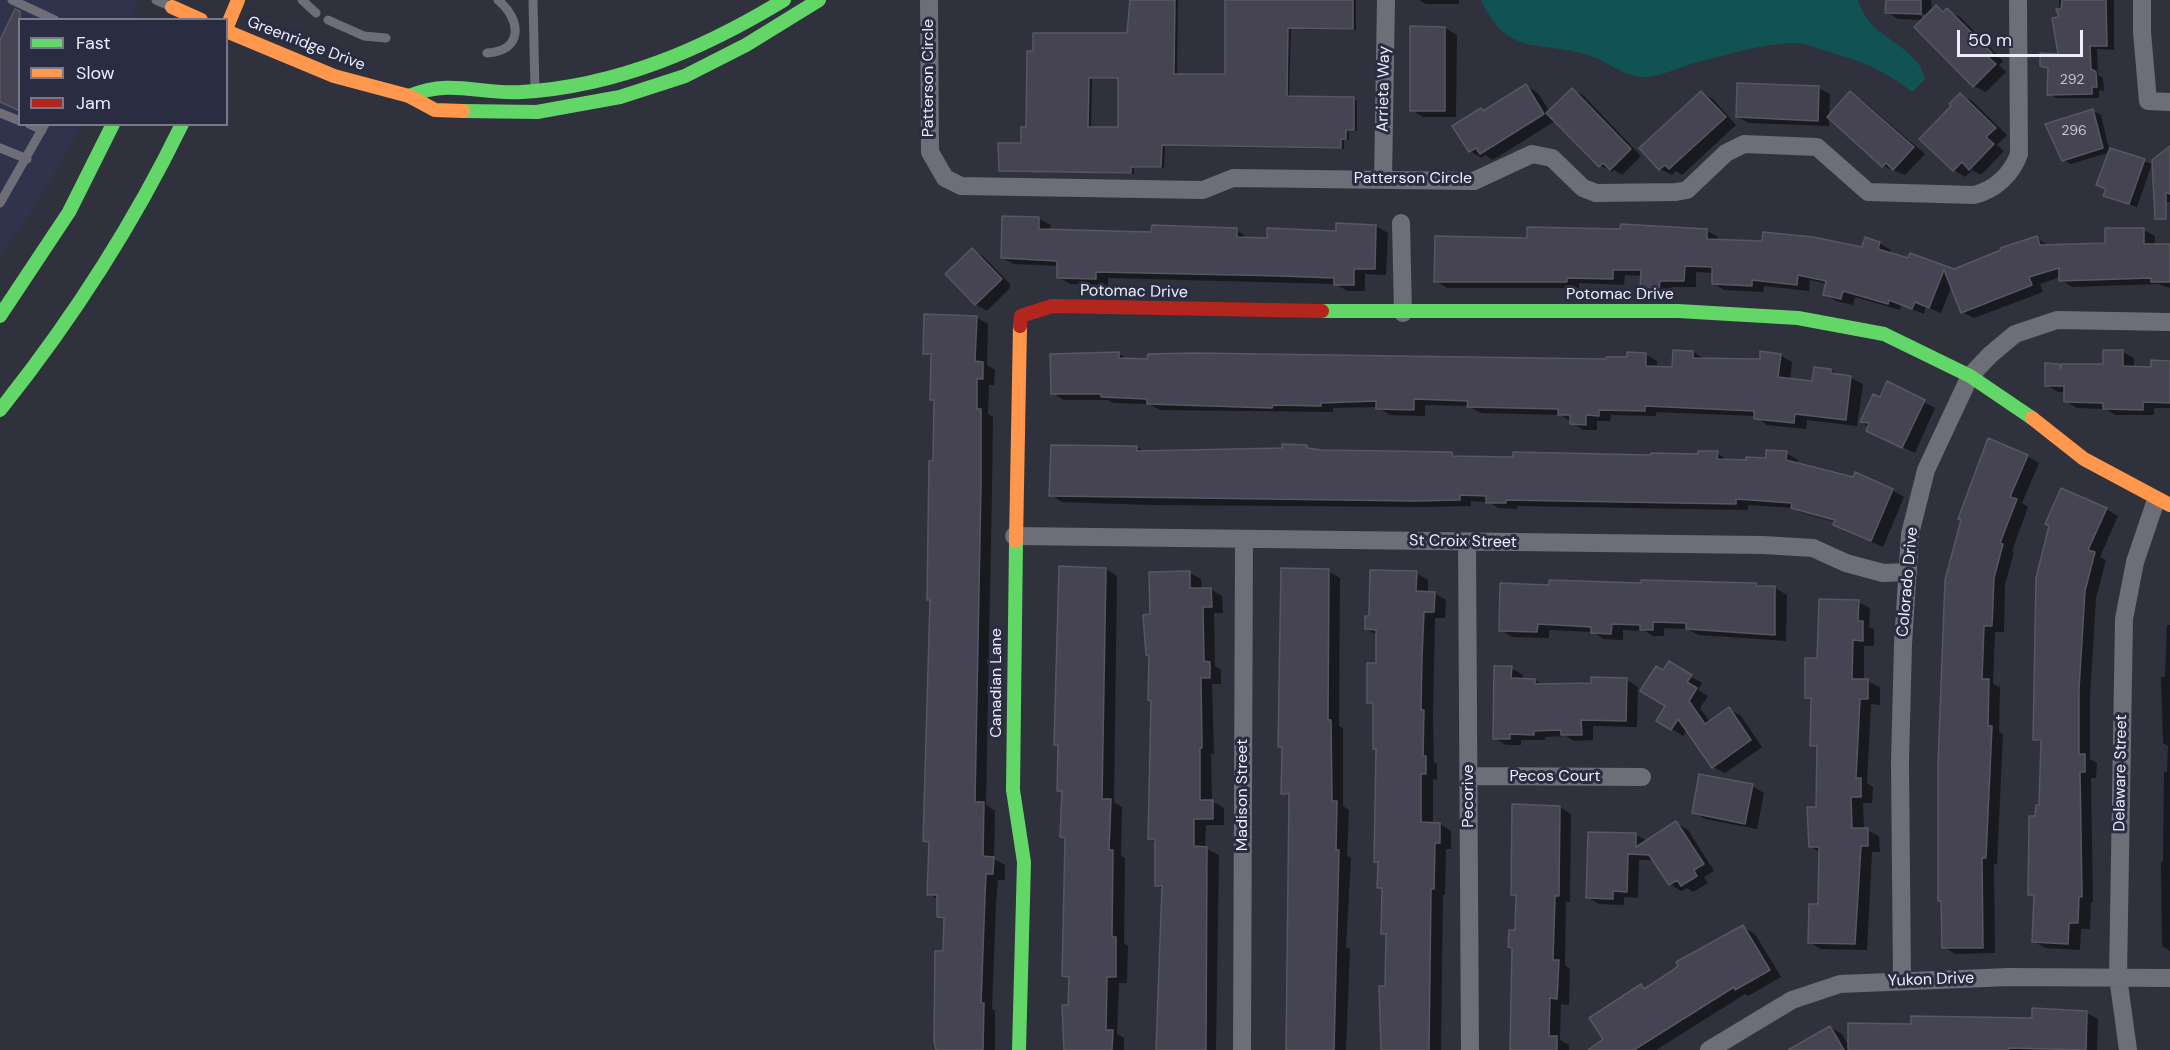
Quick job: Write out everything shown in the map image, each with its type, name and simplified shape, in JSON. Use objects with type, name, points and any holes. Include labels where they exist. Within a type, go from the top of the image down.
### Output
[{"type":"street","points":[[228,25],[238,0]]},
{"type":"street","points":[[409,96],[434,87],[535,90],[585,84],[641,71],[723,36],[784,0]]},
{"type":"street","name":"Greenridge Drive","points":[[228,31],[334,76],[409,96],[435,110],[537,112],[620,97],[686,76],[746,45],[819,0]]},
{"type":"street","name":"Patterson Circle","points":[[929,0],[930,152],[945,177],[961,186],[1203,190],[1233,178],[1474,181],[1532,154],[1552,158],[1583,188],[1596,193],[1676,192],[1687,190],[1726,153],[1744,144],[1817,147],[1868,192],[1950,195],[1984,193],[2005,177],[2015,165],[2019,154],[2018,0]]},
{"type":"street","name":"Arrieta Way","points":[[1383,179],[1386,0]]},
{"type":"street","points":[[2142,0],[2142,32],[2148,101],[2170,102]]},
{"type":"street","points":[[171,9],[196,18]]},
{"type":"street","points":[[0,316],[69,212],[112,126]]},
{"type":"street","points":[[0,411],[33,369],[113,251],[181,126]]},
{"type":"street","points":[[1401,223],[1402,313]]},
{"type":"street","name":"Potomac Drive","points":[[1021,316],[1052,306],[1402,313],[1678,311],[1798,318],[1884,334],[1970,376],[2022,410],[2084,459],[2163,503]]},
{"type":"street","name":"Canadian Lane","points":[[1019,1050],[1023,862],[1013,790],[1014,536],[1021,316]]},
{"type":"street","name":"Colorado Drive","points":[[1902,981],[1900,762],[1908,572],[1910,534],[1926,470],[1970,376],[2015,334],[2057,320],[2170,322]]},
{"type":"street","name":"Delaware Street","points":[[2128,1050],[2118,977],[2124,619],[2135,562],[2163,503]]},
{"type":"street","name":"St Croix Street","points":[[1014,536],[1467,543],[1763,544],[1813,548],[1845,563],[1883,573],[1908,572]]},
{"type":"street","name":"Madison Street","points":[[1242,1050],[1244,540]]},
{"type":"street","name":"Pecorive","points":[[1467,543],[1470,1050]]},
{"type":"street","name":"Pecos Court","points":[[1468,776],[1642,777]]},
{"type":"street","name":"Yukon Drive","points":[[1709,1050],[1792,1000],[1840,984],[2009,977],[2170,978]]},
{"type":"lane","points":[[12,0],[51,18]]},
{"type":"lane","points":[[156,0],[171,9]]},
{"type":"lane","points":[[302,0],[316,13]]},
{"type":"lane","points":[[487,53],[501,52],[512,45],[515,31],[512,17],[498,0]]},
{"type":"lane","points":[[533,0],[537,112]]},
{"type":"lane","points":[[328,20],[363,36],[386,38]]},
{"type":"lane","points":[[0,113],[18,120]]},
{"type":"lane","points":[[0,203],[27,159],[43,127]]},
{"type":"lane","points":[[0,148],[27,159]]},
{"type":"shaded area","points":[[0,0],[139,0],[131,18],[18,18],[18,126],[82,126],[36,205],[0,257]]},
{"type":"shaded area","points":[[1481,0],[1858,0],[1868,20],[1875,28],[1910,54],[1920,66],[1925,79],[1912,92],[1890,76],[1869,66],[1797,43],[1747,50],[1659,75],[1638,77],[1591,56],[1515,40],[1503,32]]},
{"type":"building","points":[[1130,0],[1175,0],[1174,74],[1225,74],[1225,0],[1353,0],[1353,29],[1288,28],[1287,96],[1354,97],[1354,130],[1346,130],[1346,139],[1341,139],[1341,148],[1162,145],[1161,167],[1131,167],[1131,173],[999,171],[998,143],[1021,143],[1021,127],[1026,127],[1027,51],[1033,51],[1033,33],[1127,33]],"holes":[[[1089,78],[1118,78],[1118,127],[1088,127]]]},
{"type":"building","points":[[1886,0],[1921,0],[1921,14],[1885,13]]},
{"type":"building","points":[[2062,0],[2106,0],[2107,46],[2090,46],[2091,69],[2096,72],[2097,87],[2092,87],[2092,94],[2047,95],[2048,68],[2040,66],[2040,53],[2058,54],[2052,18],[2059,17],[2056,9],[2061,9]]},
{"type":"building","points":[[1936,5],[1943,12],[1947,8],[1992,53],[1988,57],[1996,64],[1973,87],[1914,27]]},
{"type":"building","points":[[15,9],[20,11],[20,18],[18,18],[18,110],[0,102],[0,40]]},
{"type":"building","points":[[1410,26],[1445,27],[1445,111],[1410,111]]},
{"type":"building","points":[[1737,83],[1819,86],[1818,121],[1736,117]]},
{"type":"building","points":[[1526,84],[1544,114],[1480,154],[1476,148],[1469,152],[1452,126],[1481,108],[1483,111]]},
{"type":"building","points":[[1572,88],[1631,149],[1610,170],[1603,163],[1599,167],[1546,113]]},
{"type":"building","points":[[1701,91],[1726,117],[1669,169],[1665,165],[1659,170],[1639,148]]},
{"type":"building","points":[[1850,91],[1914,147],[1893,170],[1886,163],[1882,167],[1827,117]]},
{"type":"building","points":[[1960,93],[1996,128],[1986,137],[1994,144],[1969,170],[1962,162],[1953,171],[1919,139],[1951,106],[1949,104]]},
{"type":"building","points":[[2093,109],[2103,148],[2062,161],[2045,124]]},
{"type":"building","points":[[2170,146],[2170,194],[2166,192],[2166,219],[2155,219],[2152,160]]},
{"type":"building","points":[[2110,148],[2145,159],[2129,204],[2103,196],[2106,189],[2096,185]]},
{"type":"building","points":[[1002,216],[1039,217],[1039,229],[1151,232],[1152,225],[1237,228],[1237,237],[1267,238],[1267,228],[1336,231],[1336,223],[1376,225],[1375,269],[1354,269],[1354,285],[1334,285],[1334,278],[1281,276],[1096,272],[1096,279],[1057,278],[1057,261],[1001,258]]},
{"type":"building","points":[[1621,224],[1707,229],[1707,239],[1762,241],[1763,232],[1813,237],[1862,247],[1865,237],[1880,242],[1878,249],[1908,258],[1910,253],[1954,269],[2001,250],[2000,248],[2037,236],[2040,245],[2105,243],[2105,228],[2144,228],[2144,244],[2170,244],[2170,282],[2151,282],[2151,278],[2059,281],[2059,268],[2029,277],[2032,285],[1961,313],[1944,270],[1929,308],[1915,302],[1912,309],[1889,300],[1888,304],[1843,291],[1841,299],[1823,295],[1826,281],[1798,275],[1797,285],[1752,280],[1752,286],[1712,284],[1712,267],[1685,266],[1684,281],[1660,281],[1659,289],[1640,288],[1641,270],[1613,270],[1613,279],[1567,278],[1567,282],[1434,282],[1435,236],[1527,238],[1527,227],[1620,229]]},
{"type":"building","points":[[972,248],[1002,279],[975,305],[945,274]]},
{"type":"building","points":[[924,314],[977,316],[975,361],[983,362],[983,379],[977,379],[977,409],[981,409],[981,483],[975,802],[984,802],[983,856],[994,857],[993,874],[986,874],[981,1003],[984,1003],[983,1050],[936,1050],[934,1041],[935,951],[943,951],[944,918],[937,917],[937,895],[927,895],[929,842],[923,841],[930,600],[927,600],[929,461],[933,461],[934,400],[930,400],[931,354],[923,354]]},
{"type":"building","points":[[1673,350],[1693,351],[1693,358],[1760,359],[1760,351],[1781,354],[1778,377],[1812,381],[1814,367],[1831,369],[1831,373],[1851,376],[1846,420],[1795,414],[1794,423],[1754,419],[1754,411],[1645,406],[1645,411],[1599,410],[1599,416],[1586,415],[1586,425],[1570,424],[1570,415],[1558,415],[1558,409],[1467,407],[1468,401],[1414,399],[1414,410],[1376,409],[1376,401],[1321,403],[1321,406],[1273,405],[1272,408],[1147,404],[1147,399],[1101,397],[1101,394],[1051,394],[1050,354],[1119,352],[1119,358],[1147,359],[1148,354],[1193,353],[1606,359],[1606,357],[1627,357],[1627,352],[1646,353],[1646,366],[1672,367]]},
{"type":"building","points":[[2103,350],[2123,350],[2123,366],[2151,367],[2151,360],[2170,361],[2170,403],[2143,402],[2143,410],[2103,409],[2103,403],[2064,402],[2064,386],[2045,386],[2045,363],[2059,364],[2061,369],[2061,364],[2103,364]]},
{"type":"building","points":[[1887,381],[1925,400],[1902,448],[1866,431],[1869,423],[1860,422],[1873,394],[1880,397]]},
{"type":"building","points":[[1988,438],[2028,455],[2010,497],[2017,499],[2000,543],[2003,544],[1994,578],[1992,626],[1984,626],[1982,679],[1989,679],[1988,726],[1992,726],[1986,858],[1982,858],[1983,948],[1942,948],[1941,901],[1938,901],[1938,764],[1945,580],[1961,520],[1958,519]]},
{"type":"building","points":[[1282,444],[1307,445],[1307,448],[1322,450],[1452,452],[1453,456],[1513,457],[1513,452],[1651,455],[1651,453],[1698,454],[1698,451],[1718,451],[1717,459],[1746,460],[1746,457],[1766,458],[1766,450],[1787,451],[1786,460],[1853,477],[1855,472],[1893,489],[1871,541],[1833,525],[1835,520],[1791,508],[1792,503],[1736,499],[1736,504],[1506,500],[1506,503],[1486,503],[1486,496],[1460,495],[1460,500],[1413,501],[1049,496],[1051,445],[1137,446],[1137,451],[1282,448]]},
{"type":"building","points":[[2061,488],[2107,508],[2088,550],[2095,552],[2085,591],[2079,689],[2079,754],[2085,754],[2085,772],[2080,772],[2082,897],[2079,896],[2078,923],[2069,923],[2068,944],[2032,942],[2034,895],[2028,895],[2029,816],[2035,816],[2036,805],[2039,805],[2041,740],[2033,740],[2036,578],[2049,526],[2045,524]]},
{"type":"building","points":[[1059,566],[1106,568],[1102,799],[1111,799],[1109,850],[1113,850],[1112,937],[1116,937],[1116,977],[1107,977],[1106,1030],[1113,1030],[1112,1050],[1064,1050],[1062,1005],[1068,1005],[1069,977],[1062,976],[1065,838],[1060,837],[1062,791],[1057,791],[1058,745],[1054,745]]},
{"type":"building","points":[[1281,568],[1329,569],[1328,720],[1331,720],[1332,801],[1337,801],[1336,850],[1339,850],[1334,1050],[1286,1050],[1289,794],[1281,794],[1282,747],[1278,747]]},
{"type":"building","points":[[1370,570],[1417,571],[1416,591],[1435,592],[1434,612],[1424,612],[1421,710],[1424,710],[1423,756],[1426,756],[1426,774],[1421,774],[1421,822],[1440,823],[1440,843],[1435,843],[1434,889],[1431,889],[1429,1050],[1381,1050],[1379,986],[1385,986],[1386,934],[1381,934],[1382,888],[1377,888],[1378,862],[1374,862],[1376,749],[1373,749],[1373,703],[1367,703],[1367,663],[1376,663],[1376,630],[1365,629],[1365,616],[1369,616]]},
{"type":"building","points":[[1190,571],[1190,588],[1211,588],[1212,607],[1203,607],[1204,661],[1210,662],[1210,678],[1201,678],[1200,800],[1213,800],[1213,819],[1194,819],[1194,846],[1207,847],[1206,1050],[1156,1050],[1162,886],[1155,886],[1155,839],[1148,839],[1151,701],[1148,700],[1149,655],[1146,655],[1143,615],[1150,614],[1149,572]]},
{"type":"building","points":[[1549,580],[1756,583],[1756,586],[1775,586],[1775,635],[1686,629],[1686,623],[1653,622],[1653,630],[1640,630],[1640,625],[1612,624],[1611,634],[1591,633],[1591,627],[1538,624],[1537,632],[1499,631],[1500,583],[1549,585]]},
{"type":"building","points":[[1819,599],[1859,600],[1858,621],[1863,621],[1863,641],[1853,640],[1852,679],[1868,679],[1868,699],[1860,699],[1856,778],[1861,778],[1861,797],[1851,797],[1852,828],[1868,828],[1868,846],[1861,846],[1855,944],[1808,943],[1809,904],[1818,904],[1819,847],[1809,847],[1807,807],[1816,807],[1817,746],[1810,746],[1811,698],[1805,698],[1805,658],[1817,658]]},
{"type":"building","points":[[1669,661],[1692,675],[1687,682],[1697,688],[1689,701],[1705,724],[1729,707],[1751,740],[1712,768],[1678,719],[1671,730],[1656,721],[1665,706],[1640,691],[1656,666],[1663,670]]},
{"type":"building","points":[[1494,666],[1512,666],[1511,678],[1535,679],[1535,684],[1591,683],[1591,677],[1627,678],[1626,721],[1581,720],[1582,735],[1561,735],[1561,730],[1534,731],[1534,735],[1510,734],[1510,739],[1493,739]]},
{"type":"building","points":[[1699,774],[1753,784],[1745,824],[1692,813]]},
{"type":"building","points":[[1512,804],[1560,806],[1559,896],[1555,896],[1553,960],[1559,960],[1557,999],[1550,998],[1549,1036],[1557,1036],[1557,1050],[1510,1050],[1512,948],[1508,947],[1509,930],[1515,930],[1516,895],[1511,895]]},
{"type":"building","points":[[1676,821],[1704,864],[1694,870],[1697,876],[1681,886],[1677,880],[1669,885],[1649,855],[1628,854],[1627,892],[1613,891],[1613,899],[1586,898],[1588,832],[1636,833],[1636,847]]},
{"type":"building","points":[[1743,925],[1770,970],[1735,990],[1734,987],[1634,1050],[1588,1050],[1603,1039],[1589,1018],[1641,984],[1644,989],[1678,966],[1676,962]]},
{"type":"building","points":[[2032,1008],[2087,1011],[2086,1050],[2009,1048],[2009,1050],[1848,1050],[1848,1023],[1911,1024],[1911,1016],[2032,1018]]},
{"type":"building","points":[[1830,1026],[1844,1050],[1788,1050]]},
{"type":"traffic: fast","points":[[409,96],[439,88],[522,92],[592,82],[626,73],[691,49],[784,0]]},
{"type":"traffic: fast","points":[[463,111],[537,112],[620,97],[685,76],[746,45],[819,0]]},
{"type":"traffic: fast","points":[[0,316],[69,212],[112,126]]},
{"type":"traffic: fast","points":[[0,410],[76,308],[99,272],[142,200],[181,126]]},
{"type":"traffic: fast","points":[[1322,311],[1678,311],[1798,318],[1884,334],[1970,376],[2032,418]]},
{"type":"traffic: fast","points":[[1016,541],[1013,790],[1024,862],[1019,1050]]},
{"type":"traffic: slow","points":[[228,24],[238,0]]},
{"type":"traffic: slow","points":[[172,7],[197,18]]},
{"type":"traffic: slow","points":[[228,32],[334,76],[409,96],[435,110],[463,111]]},
{"type":"traffic: slow","points":[[1016,541],[1020,326]]},
{"type":"traffic: slow","points":[[2032,418],[2084,459],[2170,505]]},
{"type":"traffic: jam","points":[[1020,326],[1021,316],[1052,306],[1322,311]]}]
